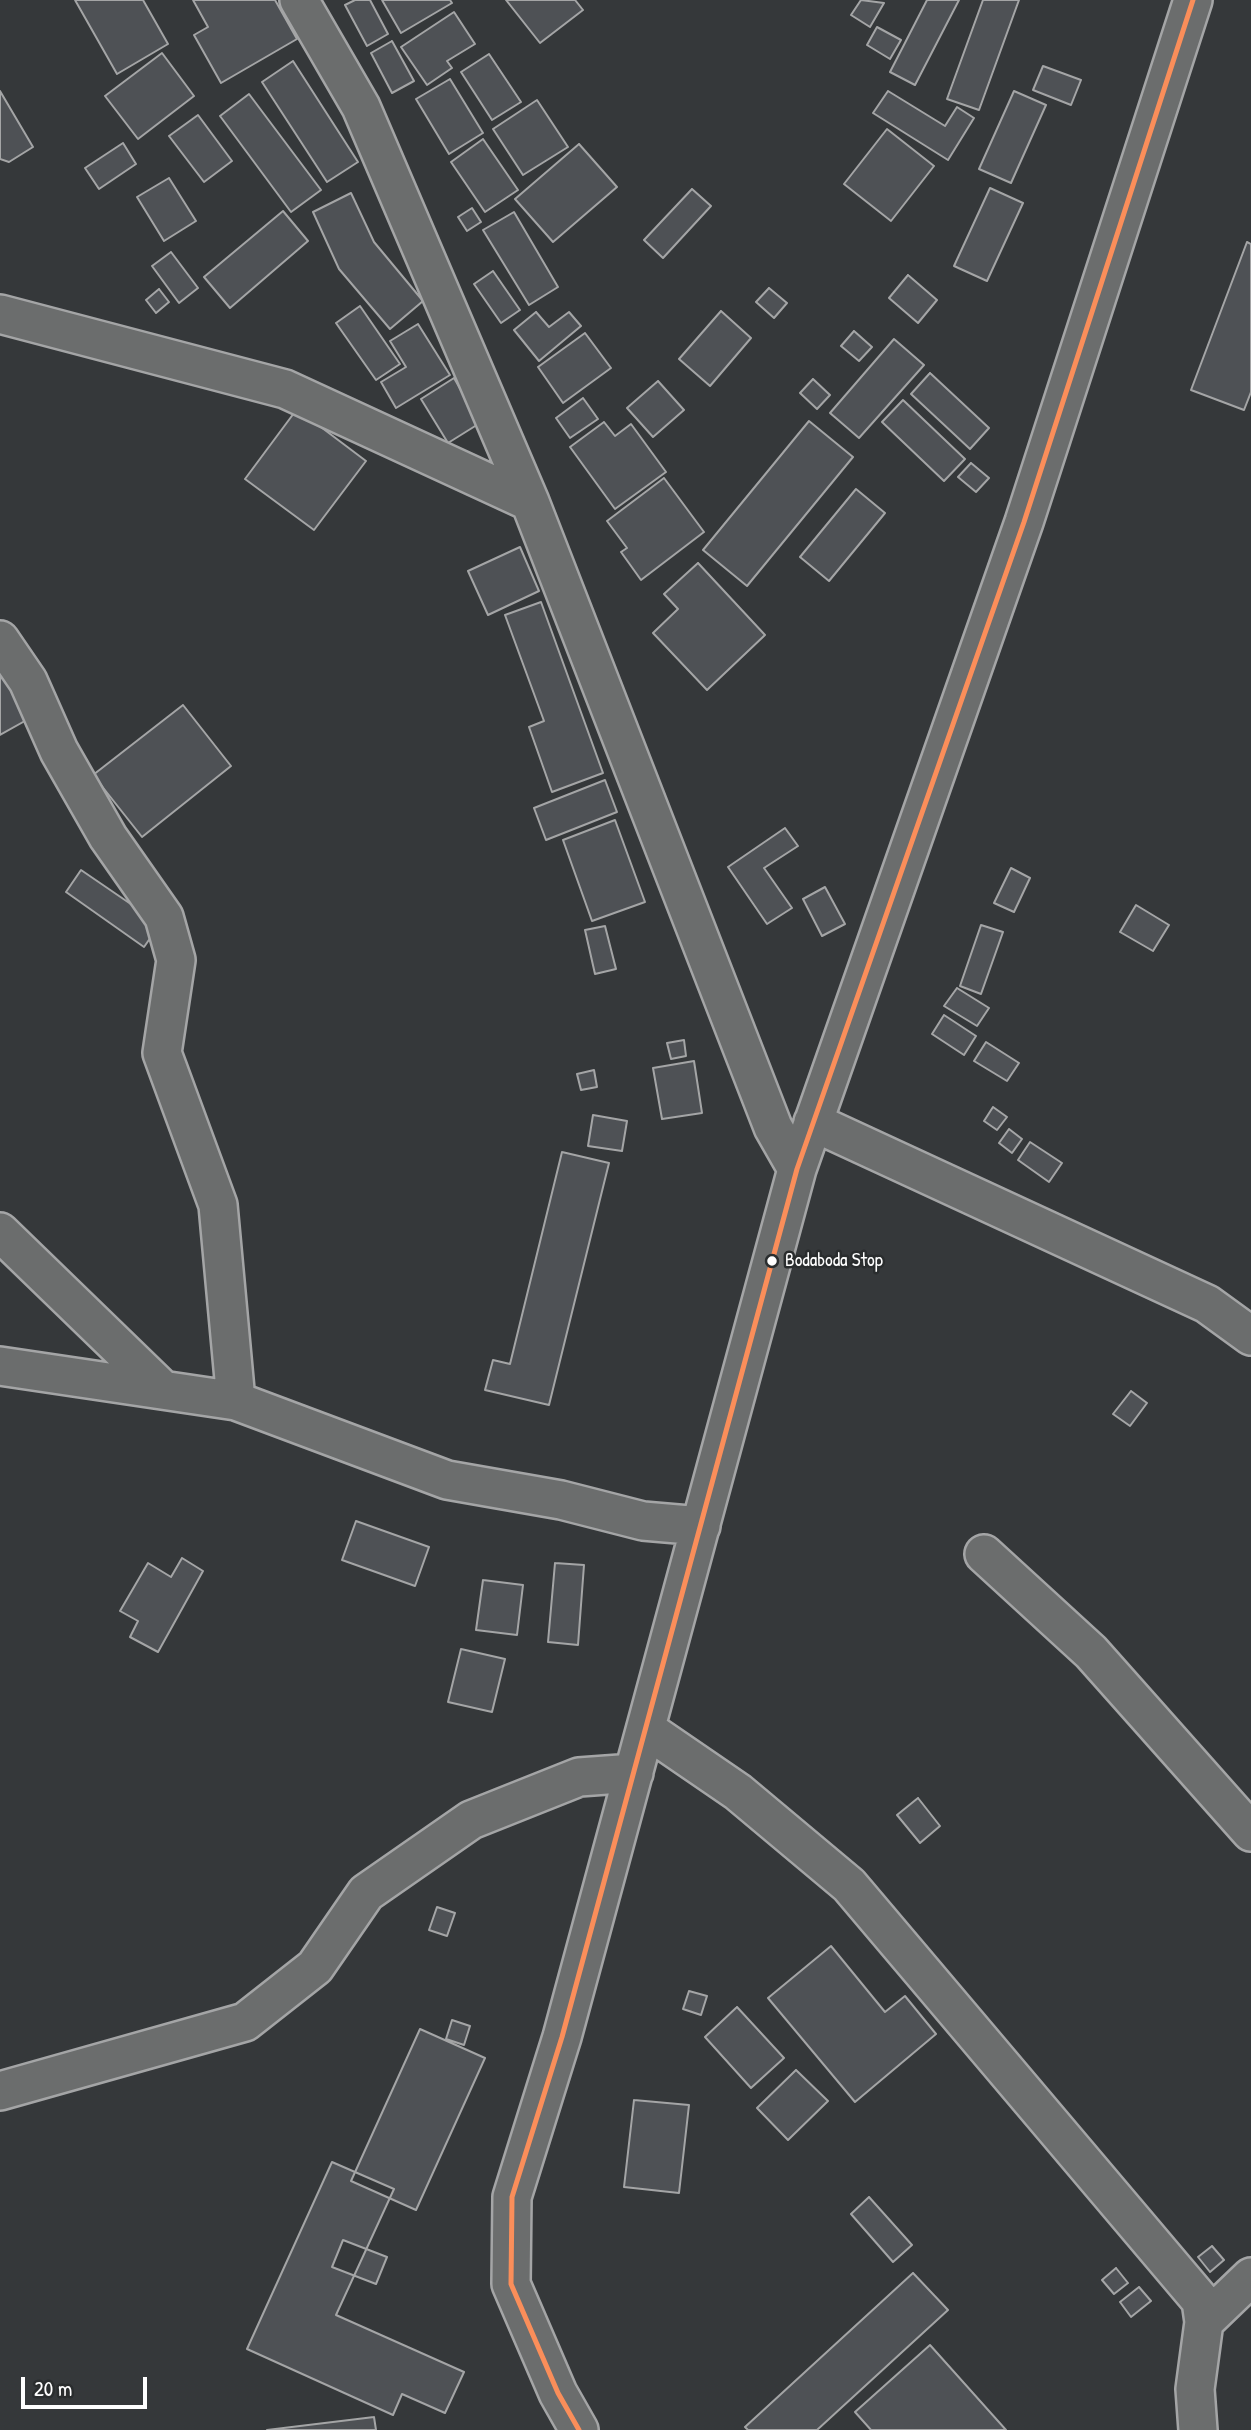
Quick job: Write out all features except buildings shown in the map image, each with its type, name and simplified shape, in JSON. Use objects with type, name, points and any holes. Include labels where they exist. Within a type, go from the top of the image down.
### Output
[{"type":"street","points":[[299,0],[360,107],[530,502],[773,1127],[797,1169]]},
{"type":"street","points":[[579,2430],[558,2393],[511,2284],[512,2197],[562,2037],[797,1169],[1024,522],[1193,0]]},
{"type":"street","points":[[0,314],[285,389],[530,502]]},
{"type":"street","points":[[0,640],[28,681],[59,751],[108,837],[164,917],[176,960],[162,1053],[218,1205],[236,1401]]},
{"type":"street","points":[[813,1122],[1207,1304],[1251,1336]]},
{"type":"street","points":[[0,1232],[163,1390]]},
{"type":"street","points":[[0,1366],[236,1401],[447,1480],[561,1500],[643,1521],[701,1526]]},
{"type":"street","points":[[984,1554],[1091,1652],[1251,1832]]},
{"type":"street","points":[[646,1729],[738,1792],[849,1885],[1201,2301],[1204,2322],[1195,2389],[1198,2430]]},
{"type":"street","points":[[0,2091],[245,2022],[315,1968],[366,1893],[471,1820],[579,1777],[634,1773]]},
{"type":"street","points":[[1204,2322],[1251,2277]]},
{"type":"transit line","points":[[579,2430],[558,2393],[511,2284],[512,2197],[562,2037],[797,1169],[1024,522],[1193,0]]},
{"type":"place","name":"Bodaboda Stop","points":[[772,1261]]}]
